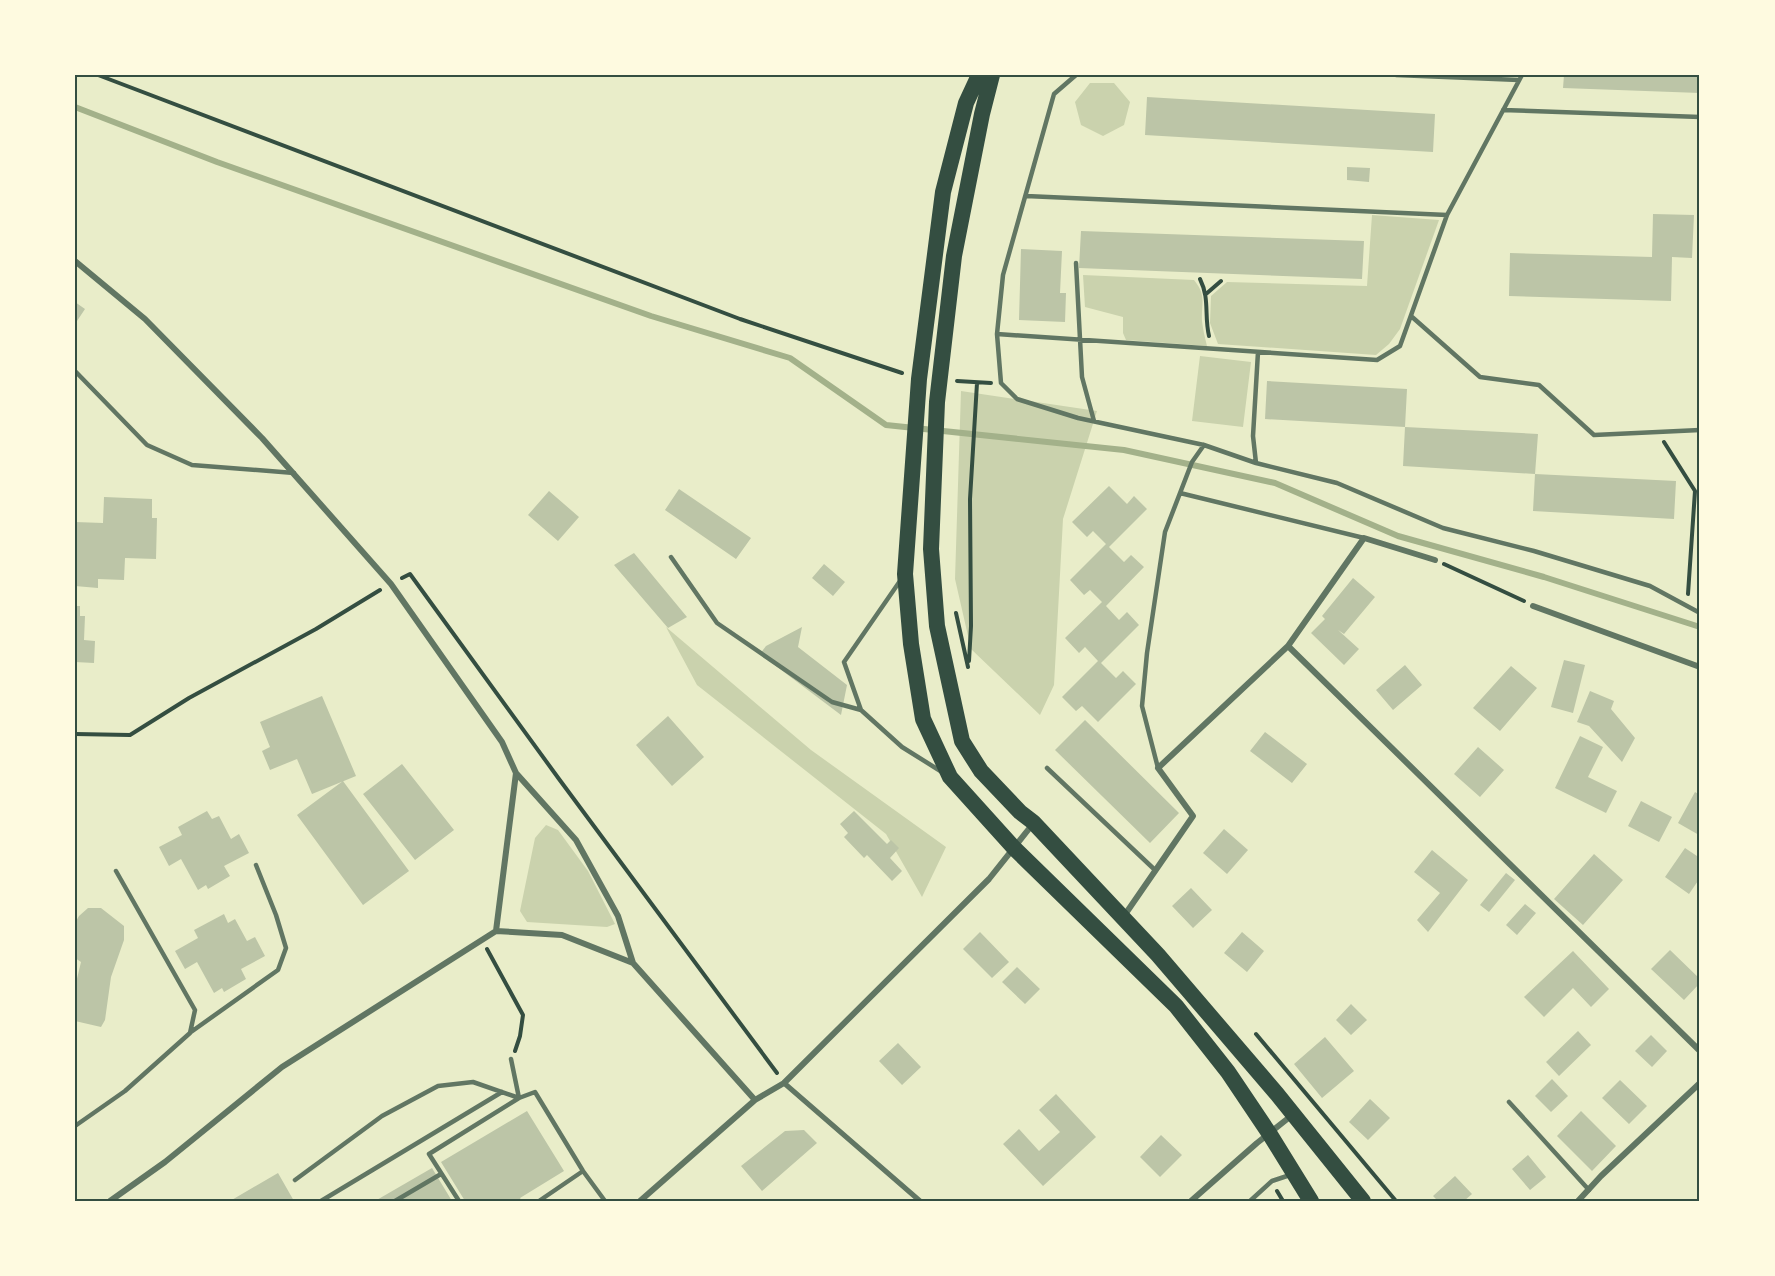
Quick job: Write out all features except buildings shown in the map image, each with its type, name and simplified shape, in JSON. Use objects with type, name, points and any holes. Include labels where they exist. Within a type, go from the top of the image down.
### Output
[{"type":"highway","points":[[979,75],[966,103],[943,192],[919,379],[905,574],[911,644],[923,719],[950,777],[1014,848],[1176,1006],[1228,1072],[1311,1201]]},
{"type":"highway","points":[[992,75],[954,256],[937,402],[935,445],[931,549],[936,626],[962,741],[981,771],[1020,812],[1033,822],[1158,955],[1277,1094],[1292,1115],[1309,1132],[1363,1201]]},
{"type":"street","points":[[75,261],[145,319],[262,438],[391,584],[502,742],[516,773],[576,840],[618,916],[633,963],[755,1100]]},
{"type":"street","points":[[1122,919],[1193,816],[1158,768],[1288,646],[1364,538],[1435,560]]},
{"type":"street","points":[[1533,606],[1700,667]]},
{"type":"street","points":[[1288,646],[1700,1051]]},
{"type":"street","points":[[496,931],[516,773]]},
{"type":"street","points":[[640,1201],[755,1100],[784,1083],[989,879],[1033,822]]},
{"type":"street","points":[[110,1201],[165,1162],[282,1067],[496,931],[562,935],[633,963]]},
{"type":"street","points":[[784,1083],[920,1201]]},
{"type":"street","points":[[1578,1201],[1700,1083]]},
{"type":"street","points":[[1191,1201],[1292,1115]]},
{"type":"lane","points":[[1076,75],[1054,94],[1003,274],[997,334],[1001,383],[1017,399],[1094,421],[1204,445],[1256,463],[1338,483],[1443,528],[1533,550],[1650,586],[1700,613]]},
{"type":"lane","points":[[997,334],[1377,360],[1400,346],[1447,215],[1521,77],[1396,75]]},
{"type":"lane","points":[[1503,110],[1700,117]]},
{"type":"lane","points":[[1026,196],[1447,215]]},
{"type":"lane","points":[[1077,263],[1082,377],[1094,421]]},
{"type":"lane","points":[[1411,316],[1480,377],[1539,385],[1593,435],[1700,430]]},
{"type":"lane","points":[[1256,463],[1253,436],[1258,352]]},
{"type":"lane","points":[[75,371],[147,445],[192,465],[294,473]]},
{"type":"lane","points":[[1158,768],[1142,706],[1147,653],[1165,532],[1191,465],[1204,445]]},
{"type":"lane","points":[[1180,493],[1364,538]]},
{"type":"lane","points":[[671,557],[717,623],[832,702],[861,710],[902,747],[950,777]]},
{"type":"lane","points":[[861,710],[844,662],[905,574]]},
{"type":"lane","points":[[1047,768],[1155,870]]},
{"type":"lane","points":[[75,1126],[125,1091],[190,1033],[278,970],[286,948],[276,915],[256,865]]},
{"type":"lane","points":[[116,871],[195,1010],[190,1033]]},
{"type":"lane","points":[[512,1059],[519,1098]]},
{"type":"lane","points":[[294,1180],[382,1116],[438,1086],[473,1082],[519,1098]]},
{"type":"lane","points":[[321,1201],[502,1092]]},
{"type":"lane","points":[[459,1201],[429,1154],[519,1098],[535,1092],[583,1171],[605,1201]]},
{"type":"lane","points":[[1509,1102],[1589,1190]]},
{"type":"lane","points":[[539,1201],[583,1171]]},
{"type":"lane","points":[[395,1201],[441,1174]]},
{"type":"lane","points":[[1250,1201],[1272,1181],[1294,1174]]},
{"type":"path","points":[[98,75],[741,318],[919,379]]},
{"type":"path","points":[[1200,279],[1206,294],[1206,321],[1212,348]]},
{"type":"path","points":[[1206,294],[1221,281]]},
{"type":"path","points":[[969,381],[1001,383]]},
{"type":"path","points":[[968,667],[971,626],[970,498],[977,383]]},
{"type":"path","points":[[1658,433],[1695,491],[1688,607]]},
{"type":"path","points":[[1435,560],[1533,606]]},
{"type":"path","points":[[75,734],[130,735],[189,698],[316,629],[410,574],[784,1083]]},
{"type":"path","points":[[483,940],[523,1015],[520,1036],[512,1059]]},
{"type":"path","points":[[1256,1034],[1396,1201]]},
{"type":"green space","points":[[1090,83],[1114,83],[1130,102],[1124,125],[1103,136],[1081,125],[1075,102]]},
{"type":"green space","points":[[1372,215],[1439,220],[1400,329],[1389,344],[1376,355],[1218,344],[1210,323],[1211,296],[1227,282],[1367,286]]},
{"type":"green space","points":[[1083,275],[1194,280],[1202,295],[1202,321],[1207,346],[1126,340],[1123,333],[1123,317],[1085,307]]},
{"type":"green space","points":[[1200,356],[1251,362],[1243,427],[1192,421]]},
{"type":"green space","points":[[961,391],[1097,411],[1063,519],[1054,685],[1040,715],[971,649],[955,579]]},
{"type":"green space","points":[[666,627],[811,750],[946,847],[922,897],[886,834],[697,685]]},
{"type":"green space","points":[[546,825],[558,830],[588,871],[615,924],[607,927],[527,922],[520,911],[535,838]]},
{"type":"waterway","points":[[75,107],[217,162],[651,316],[790,358],[886,425],[1124,450],[1275,483],[1398,536],[1544,577],[1700,627]]}]
